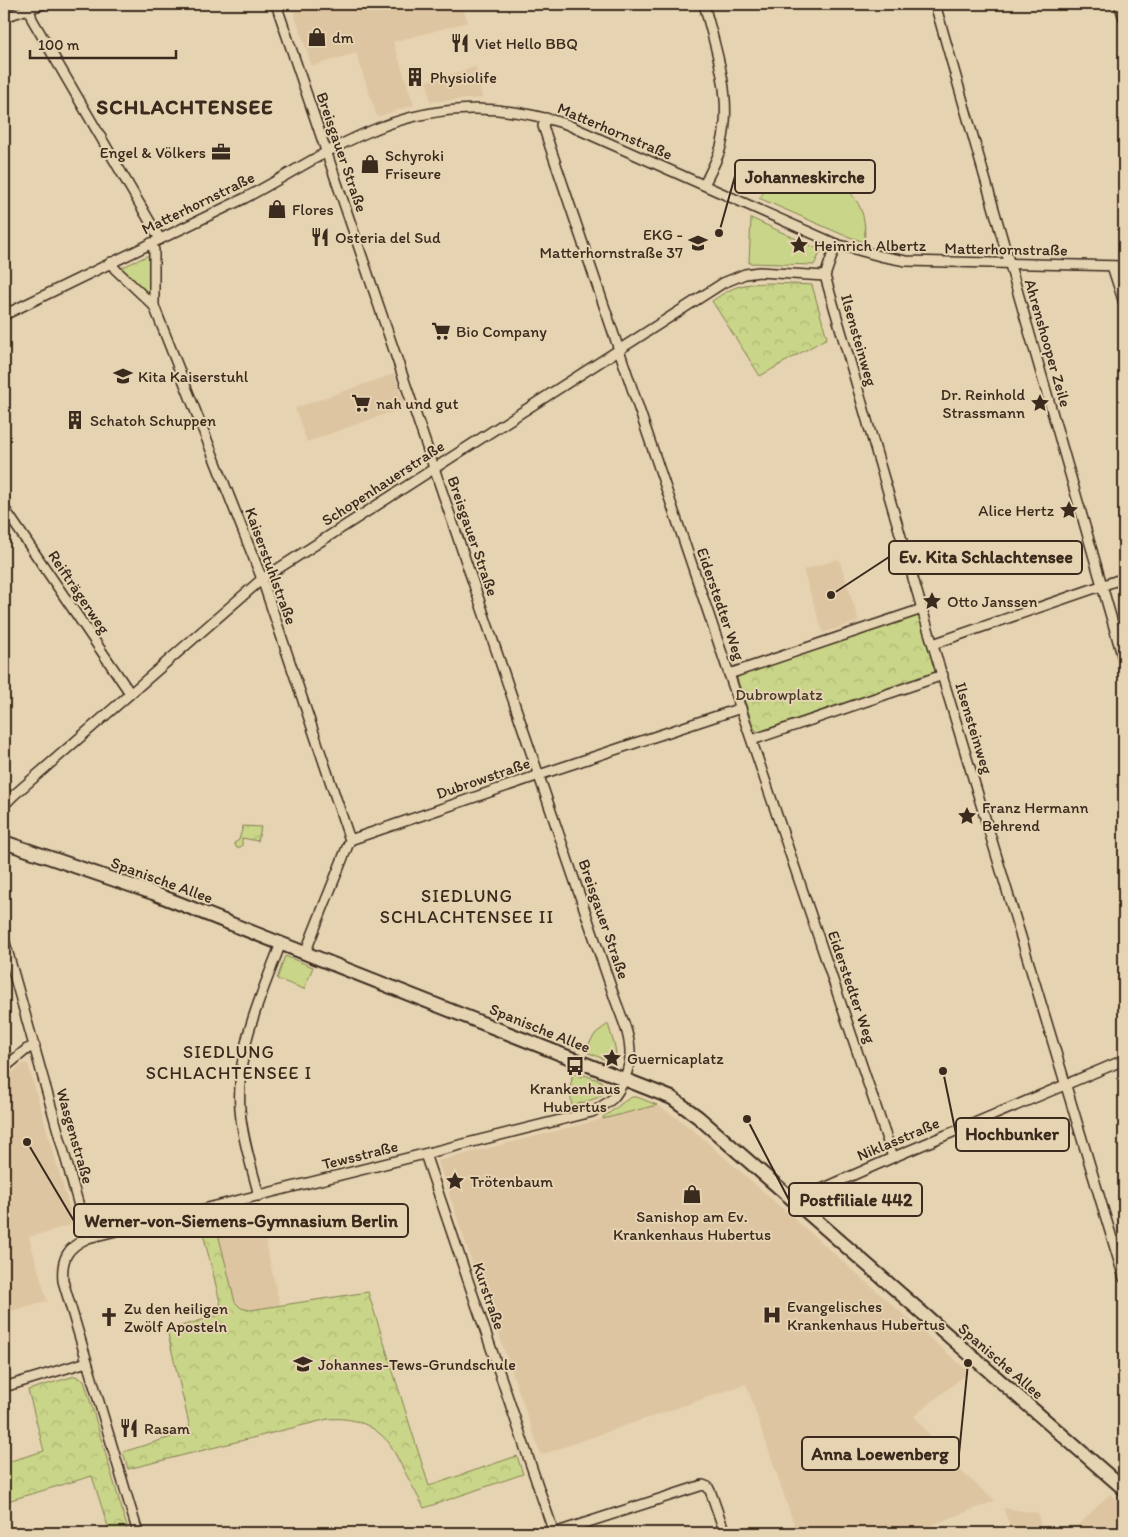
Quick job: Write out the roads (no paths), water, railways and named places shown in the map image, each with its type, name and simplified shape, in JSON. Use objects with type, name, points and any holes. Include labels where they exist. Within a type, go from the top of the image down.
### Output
[{"type":"main road","name":"Spanische Allee","points":[[4,842],[153,892],[624,1078],[660,1093],[685,1107],[1124,1489]]},
{"type":"street","points":[[4,17],[43,4]]},
{"type":"street","name":"Breisgauer Straße","points":[[276,4],[628,1039],[629,1065],[624,1078]]},
{"type":"street","points":[[704,4],[724,78],[726,110],[720,150],[704,185]]},
{"type":"street","name":"Ahrenshooper Zeile","points":[[935,4],[1124,662]]},
{"type":"street","points":[[1119,4],[1124,18]]},
{"type":"street","points":[[28,8],[32,19],[160,239]]},
{"type":"street","name":"Matterhornstraße","points":[[4,315],[246,197],[327,153],[379,128],[422,114],[447,110],[488,108],[524,113],[566,124],[836,244],[880,256],[906,261],[1124,266]]},
{"type":"street","name":"Eiderstedter Weg","points":[[546,118],[543,126],[893,1157]]},
{"type":"street","name":"Kaiserstuhlstraße","points":[[151,243],[154,250],[154,306],[262,579],[350,840]]},
{"type":"street","name":"Ilsensteinweg","points":[[836,244],[825,276],[922,609],[1124,1278]]},
{"type":"street","name":"Kaiserstuhlstraße","points":[[112,262],[115,269],[154,306]]},
{"type":"street","points":[[1112,266],[1124,303]]},
{"type":"street","name":"Schopenhauerstraße","points":[[4,805],[262,579],[434,468],[723,283],[745,274],[759,272],[825,276]]},
{"type":"street","name":"Reifträgerweg","points":[[4,508],[130,693]]},
{"type":"street","points":[[933,644],[1124,578]]},
{"type":"street","points":[[729,674],[922,609]]},
{"type":"street","points":[[752,740],[943,675]]},
{"type":"street","name":"Dubrowstraße","points":[[350,840],[741,708]]},
{"type":"street","points":[[306,953],[350,840]]},
{"type":"street","name":"Wasgenstraße","points":[[4,939],[88,1238]]},
{"type":"street","points":[[258,1196],[240,1110],[242,1063],[250,1021],[281,943]]},
{"type":"street","points":[[4,1068],[27,1049],[35,1046]]},
{"type":"street","name":"Niklasstraße","points":[[798,1205],[806,1196],[893,1157],[1124,1060]]},
{"type":"street","name":"Tewsstraße","points":[[88,1238],[592,1112],[612,1098],[624,1078]]},
{"type":"street","name":"Kurstraße","points":[[425,1154],[554,1533]]},
{"type":"street","points":[[88,1238],[78,1242],[64,1261],[63,1282],[138,1533]]},
{"type":"street","points":[[4,1387],[87,1362]]},
{"type":"street","points":[[554,1533],[703,1485],[708,1487],[712,1493],[725,1533]]},
{"type":"place","name":"dm","points":[[317,37]]},
{"type":"place","name":"Viet Hello BBQ","points":[[460,43]]},
{"type":"place","name":"Physiolife","points":[[415,77]]},
{"type":"place","name":"Engel & Völkers","points":[[221,152]]},
{"type":"place","name":"Schyroki Friseure","points":[[370,164]]},
{"type":"place","name":"Flores","points":[[277,209]]},
{"type":"place","name":"Johanneskirche","points":[[719,233]]},
{"type":"place","name":"Osteria del Sud","points":[[320,237]]},
{"type":"place","name":"EKG - Matterhornstraße 37","points":[[698,243]]},
{"type":"place","name":"Heinrich Albertz","points":[[799,245]]},
{"type":"place","name":"Bio Company","points":[[441,331]]},
{"type":"place","name":"Kita Kaiserstuhl","points":[[123,376]]},
{"type":"place","name":"nah und gut","points":[[361,403]]},
{"type":"place","name":"Dr. Reinhold Strassmann","points":[[1040,403]]},
{"type":"place","name":"Schatoh Schuppen","points":[[75,420]]},
{"type":"place","name":"Alice Hertz","points":[[1069,510]]},
{"type":"place","name":"Ev. Kita Schlachtensee","points":[[831,595]]},
{"type":"place","name":"Otto Janssen","points":[[932,601]]},
{"type":"place","name":"Franz Hermann Behrend","points":[[967,816]]},
{"type":"place","name":"Guernicaplatz","points":[[612,1058]]},
{"type":"place","name":"Krankenhaus Hubertus","points":[[575,1066]]},
{"type":"place","name":"Hochbunker","points":[[943,1071]]},
{"type":"place","name":"Postfiliale 442","points":[[747,1119]]},
{"type":"place","name":"Werner-von-Siemens-Gymnasium Berlin","points":[[27,1142]]},
{"type":"place","name":"Trötenbaum","points":[[455,1181]]},
{"type":"place","name":"Sanishop am Ev. Krankenhaus Hubertus","points":[[692,1194]]},
{"type":"place","name":"Evangelisches Krankenhaus Hubertus","points":[[772,1315]]},
{"type":"place","name":"Zu den heiligen Zwölf Aposteln","points":[[109,1317]]},
{"type":"place","name":"Anna Loewenberg","points":[[968,1363]]},
{"type":"place","name":"Johannes-Tews-Grundschule","points":[[303,1364]]},
{"type":"place","name":"Rasam","points":[[129,1428]]},
{"type":"district","name":"SCHLACHTENSEE","points":[[185,106]]},
{"type":"district","name":"SIEDLUNG SCHLACHTENSEE II","points":[[467,906]]},
{"type":"district","name":"SIEDLUNG SCHLACHTENSEE I","points":[[229,1062]]},
{"type":"park label","name":"Dubrowplatz","points":[[779,694]]}]
